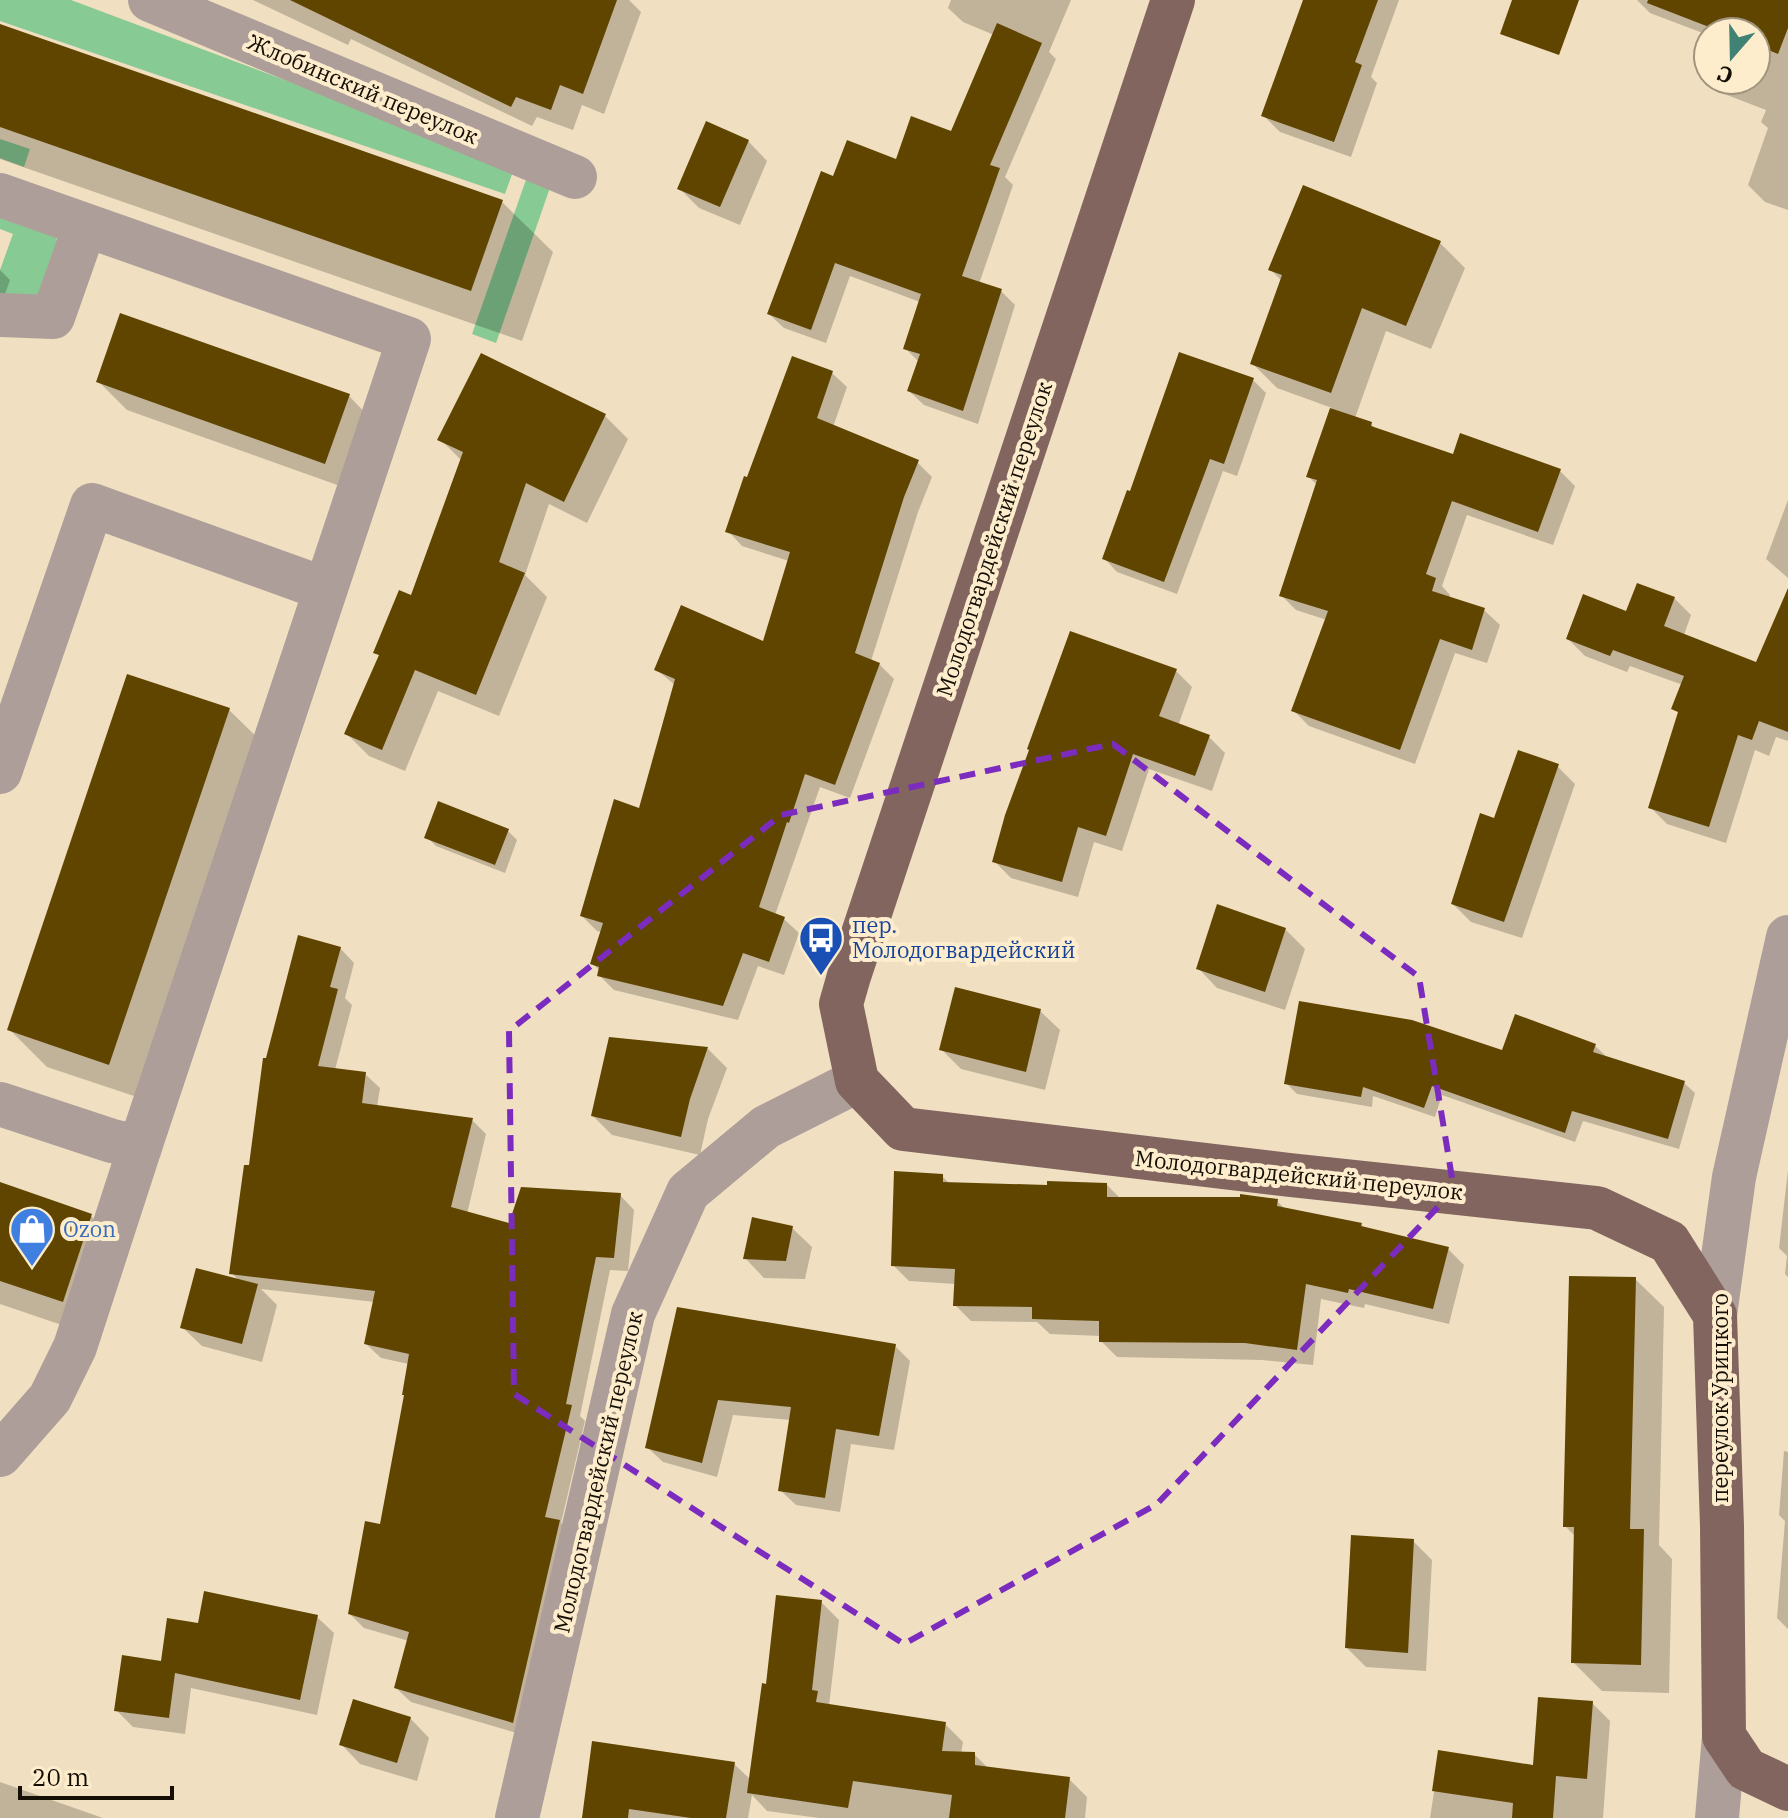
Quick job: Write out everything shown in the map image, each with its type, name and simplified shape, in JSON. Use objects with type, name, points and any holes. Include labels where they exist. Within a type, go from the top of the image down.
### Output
[{"type":"main road","name":"Молодогвардейский переулок","points":[[1173,0],[849,976],[841,1004],[857,1081],[903,1129],[1597,1208],[1669,1242],[1715,1315]]},
{"type":"main road","name":"переулок Урицкого","points":[[1715,1315],[1724,1736]]},
{"type":"main road","points":[[1724,1736],[1746,1769],[1788,1789]]},
{"type":"street","name":"Жлобинский переулок","points":[[150,0],[575,177]]},
{"type":"street","points":[[0,195],[409,339],[75,1347],[50,1398],[0,1455]]},
{"type":"street","points":[[0,315],[53,317],[85,226]]},
{"type":"street","points":[[0,772],[92,505],[325,589]]},
{"type":"street","name":"переулок Урицкого","points":[[1715,1315],[1734,1177],[1788,937]]},
{"type":"street","name":"Молодогвардейский переулок","points":[[517,1818],[633,1314],[688,1192],[766,1127],[857,1081]]},
{"type":"street","points":[[0,1104],[112,1141],[140,1147]]},
{"type":"street","name":"переулок Урицкого","points":[[1717,1818],[1724,1736]]},
{"type":"highlighted area","points":[[1113,744],[1419,977],[1454,1190],[1157,1504],[904,1644],[514,1394],[509,1031],[781,815]]},
{"type":"green space","points":[[0,0],[71,0],[515,166],[505,194],[0,21]]},
{"type":"green space","points":[[0,139],[30,149],[24,167],[0,158]]},
{"type":"green space","points":[[528,174],[552,182],[496,343],[472,334]]},
{"type":"green space","points":[[0,206],[56,234],[59,257],[44,300],[0,296],[0,270],[13,234],[0,229]]},
{"type":"building","points":[[290,0],[617,0],[583,94],[560,85],[551,110],[516,97],[511,107]]},
{"type":"building","points":[[1303,0],[1378,0],[1355,62],[1362,65],[1334,142],[1261,116]]},
{"type":"building","points":[[1512,0],[1579,0],[1559,55],[1500,34]]},
{"type":"building","points":[[1648,0],[1788,0],[1788,28],[1778,54],[1772,52],[1772,16],[1692,16],[1692,20],[1647,3]]},
{"type":"building","points":[[997,23],[1042,43],[990,165],[1000,168],[962,276],[1002,289],[963,411],[907,391],[920,354],[903,349],[921,294],[835,263],[811,330],[767,314],[821,171],[833,176],[847,140],[896,159],[911,116],[951,131]]},
{"type":"building","points":[[0,24],[503,200],[471,291],[0,127]]},
{"type":"building","points":[[706,121],[749,140],[720,207],[677,189]]},
{"type":"building","points":[[1303,185],[1441,241],[1406,326],[1362,308],[1331,393],[1250,364],[1282,275],[1268,270]]},
{"type":"building","points":[[120,313],[350,394],[325,464],[96,382]]},
{"type":"building","points":[[1179,352],[1254,378],[1224,464],[1210,459],[1164,582],[1102,559],[1127,490],[1130,491]]},
{"type":"building","points":[[481,353],[606,414],[564,502],[526,483],[499,562],[525,573],[476,695],[415,670],[382,750],[344,734],[379,655],[373,653],[399,590],[411,595],[463,452],[437,440]]},
{"type":"building","points":[[792,356],[833,371],[817,418],[919,460],[904,497],[855,653],[880,663],[835,785],[805,774],[787,822],[759,907],[785,917],[769,962],[743,953],[723,1006],[597,976],[599,967],[590,964],[603,923],[580,916],[614,799],[639,808],[675,679],[654,670],[681,605],[763,641],[790,552],[725,532]]},
{"type":"building","points":[[1330,408],[1372,422],[1371,426],[1453,454],[1460,433],[1561,469],[1538,532],[1452,501],[1426,574],[1436,578],[1432,591],[1485,608],[1472,650],[1440,639],[1400,750],[1291,711],[1328,611],[1279,596],[1317,480],[1306,477]]},
{"type":"building","points":[[1637,583],[1675,597],[1664,626],[1756,662],[1788,588],[1788,732],[1759,721],[1752,740],[1738,735],[1709,827],[1648,808],[1678,712],[1671,709],[1684,676],[1613,650],[1610,656],[1566,639],[1583,594],[1626,611]]},
{"type":"building","points":[[1070,631],[1177,669],[1159,716],[1210,735],[1195,776],[1133,754],[1106,836],[1078,827],[1062,882],[992,862],[1027,749]]},
{"type":"building","points":[[127,674],[230,708],[109,1065],[7,1030]]},
{"type":"building","points":[[1518,750],[1559,764],[1504,922],[1451,904],[1480,813],[1494,818]]},
{"type":"building","points":[[438,801],[509,829],[495,865],[424,838]]},
{"type":"building","points":[[1217,904],[1286,928],[1265,992],[1196,969]]},
{"type":"building","points":[[298,935],[341,947],[330,987],[338,989],[318,1066],[366,1072],[362,1103],[473,1118],[451,1207],[509,1223],[521,1187],[621,1193],[614,1258],[596,1257],[566,1404],[572,1405],[545,1517],[560,1520],[513,1723],[394,1688],[409,1632],[348,1614],[365,1521],[380,1524],[409,1354],[364,1344],[375,1291],[229,1274],[244,1165],[249,1165],[263,1058],[266,1058]]},
{"type":"building","points":[[955,987],[1041,1009],[1026,1072],[939,1050]]},
{"type":"building","points":[[1299,1001],[1412,1020],[1502,1050],[1515,1014],[1596,1044],[1593,1052],[1685,1081],[1668,1139],[1572,1111],[1565,1133],[1432,1086],[1424,1108],[1363,1087],[1361,1097],[1284,1084]]},
{"type":"building","points":[[609,1037],[708,1047],[681,1137],[591,1116]]},
{"type":"building","points":[[894,1171],[943,1174],[943,1182],[1107,1183],[1107,1197],[1240,1197],[1240,1194],[1278,1199],[1277,1206],[1362,1223],[1361,1226],[1449,1247],[1433,1309],[1349,1289],[1348,1293],[1306,1284],[1297,1350],[1245,1343],[1099,1342],[1099,1321],[1032,1319],[1032,1307],[953,1306],[955,1269],[891,1266]]},
{"type":"building","points":[[0,1182],[92,1214],[63,1302],[0,1281]]},
{"type":"building","points":[[752,1217],[793,1226],[786,1261],[743,1259]]},
{"type":"building","points":[[196,1268],[258,1284],[242,1344],[180,1328]]},
{"type":"building","points":[[1569,1276],[1636,1277],[1630,1529],[1644,1529],[1641,1665],[1571,1663],[1574,1527],[1563,1527]]},
{"type":"building","points":[[677,1307],[896,1344],[879,1436],[836,1429],[825,1498],[778,1491],[791,1407],[718,1400],[702,1463],[645,1448]]},
{"type":"building","points":[[1351,1535],[1414,1539],[1408,1653],[1345,1648]]},
{"type":"building","points":[[204,1591],[318,1615],[300,1700],[175,1673],[169,1718],[114,1711],[122,1655],[161,1661],[167,1618],[198,1623]]},
{"type":"building","points":[[776,1595],[822,1600],[812,1690],[818,1691],[816,1702],[946,1722],[942,1751],[975,1752],[975,1765],[1070,1777],[1065,1818],[949,1818],[952,1795],[853,1781],[848,1808],[747,1793],[762,1683],[766,1684]]},
{"type":"building","points":[[1538,1697],[1593,1701],[1587,1779],[1556,1776],[1553,1818],[1512,1818],[1513,1803],[1432,1791],[1438,1750],[1533,1765]]},
{"type":"building","points":[[353,1699],[411,1717],[397,1763],[339,1745]]},
{"type":"building","points":[[592,1741],[735,1762],[726,1818],[691,1818],[629,1809],[628,1818],[582,1818]]},
{"type":"place","name":"пер. Молодогвардейский","points":[[821,977]]},
{"type":"place","name":"Ozon","points":[[32,1268]]}]
